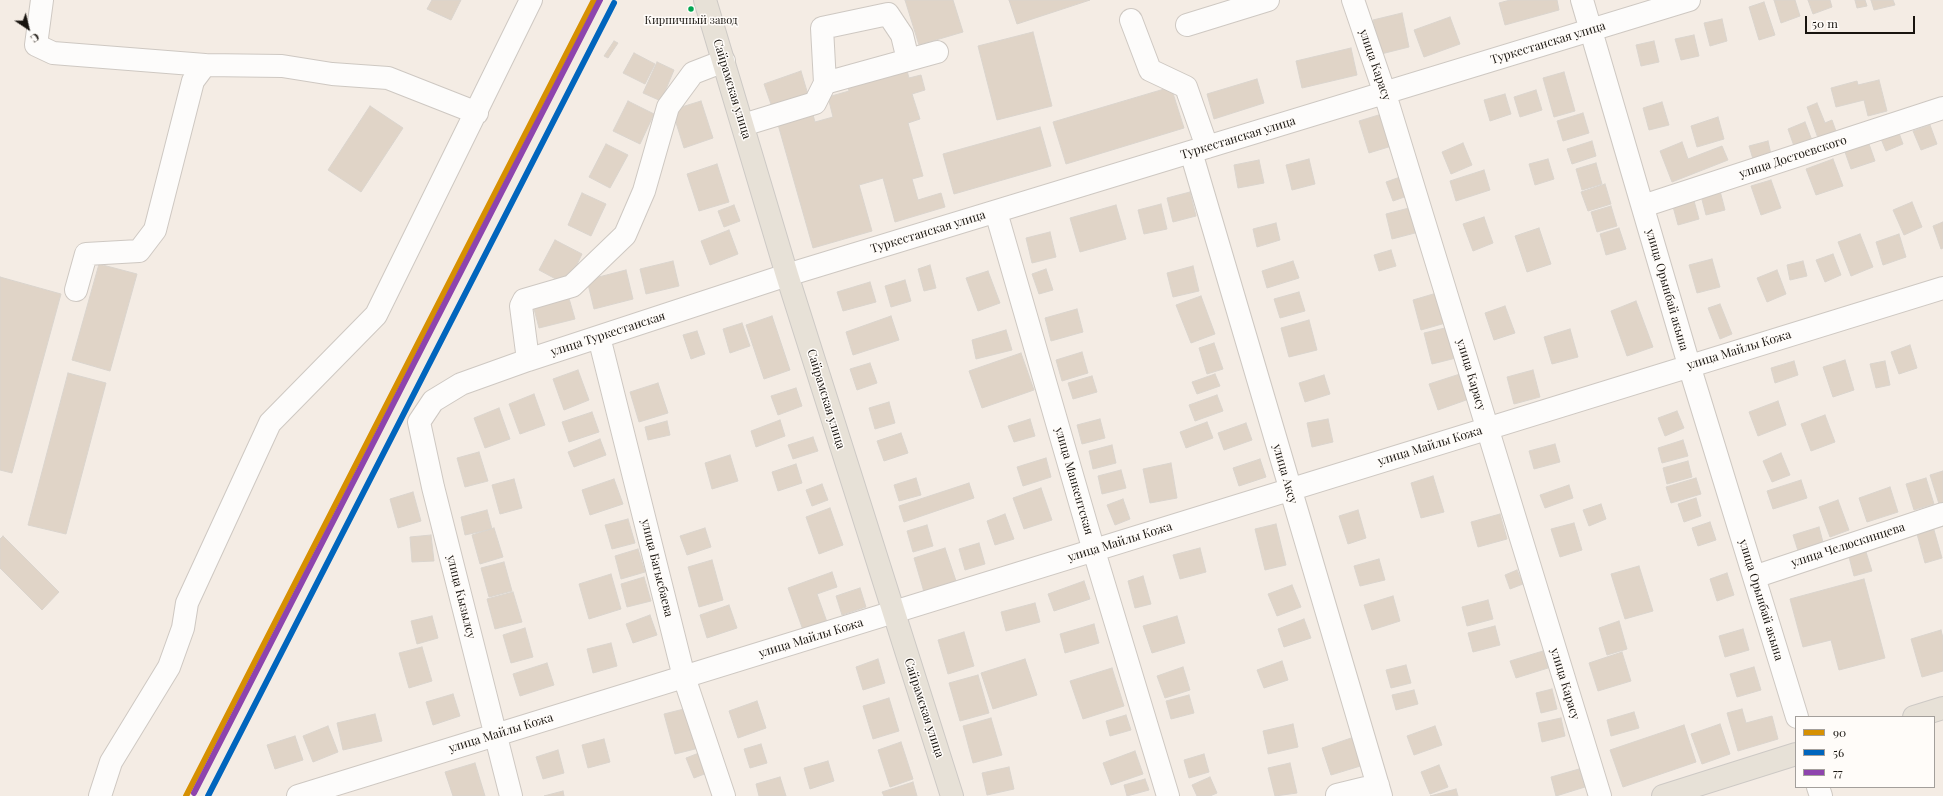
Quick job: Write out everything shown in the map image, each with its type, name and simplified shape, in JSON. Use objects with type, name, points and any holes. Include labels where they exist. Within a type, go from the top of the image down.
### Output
[{"type":"main road","name":"Сайрамская улица","points":[[705,0],[788,275],[952,796]]},
{"type":"main road","points":[[1917,716],[1943,708]]},
{"type":"main road","points":[[1663,796],[1795,754]]},
{"type":"main road","points":[[1701,796],[1795,766]]},
{"type":"street","points":[[42,0],[36,45],[53,53],[205,65],[282,66],[332,74],[388,78],[477,113]]},
{"type":"street","points":[[100,796],[111,762],[169,667],[183,628],[187,603],[270,423],[376,315],[477,113],[531,0]]},
{"type":"street","name":"улица Карасу","points":[[1353,0],[1385,94],[1600,796]]},
{"type":"street","name":"улица Орынбай акына","points":[[1582,0],[1689,365],[1797,716]]},
{"type":"street","name":"Туркестанская улица","points":[[788,275],[1689,0]]},
{"type":"street","points":[[1187,25],[1260,1]]},
{"type":"street","points":[[743,125],[815,103],[825,83],[822,28],[888,14],[902,35],[908,60]]},
{"type":"street","name":"улица Аксу","points":[[1131,20],[1150,70],[1186,87],[1199,150],[1290,490],[1379,790]]},
{"type":"street","points":[[825,83],[937,52]]},
{"type":"street","points":[[528,360],[521,306],[524,300],[572,286],[625,235],[644,191],[668,107],[693,73],[724,61]]},
{"type":"street","points":[[76,290],[86,254],[139,251],[155,230],[193,81],[205,65]]},
{"type":"street","name":"улица Достоевского","points":[[1643,206],[1943,108]]},
{"type":"street","name":"улица Манкентская","points":[[996,212],[1094,550],[1168,796]]},
{"type":"street","name":"улица Туркестанская","points":[[433,401],[461,384],[528,360],[788,275]]},
{"type":"street","name":"улица Майлы Кожа","points":[[298,796],[894,613],[1689,365],[1943,288]]},
{"type":"street","name":"улица Багысбаева","points":[[599,337],[684,677],[724,796]]},
{"type":"street","name":"улица Кызылсу","points":[[433,401],[419,422],[433,487],[511,796]]},
{"type":"street","name":"улица Челюскинцева","points":[[1754,576],[1943,514]]},
{"type":"street","points":[[1337,795],[1379,790]]},
{"type":"building","points":[[432,0],[461,0],[451,20],[427,9]]},
{"type":"building","points":[[905,0],[953,0],[963,32],[919,45]]},
{"type":"building","points":[[1009,0],[1090,0],[1017,24]]},
{"type":"building","points":[[1510,0],[1557,0],[1559,10],[1505,25],[1499,3]]},
{"type":"building","points":[[1774,0],[1795,0],[1800,16],[1781,23]]},
{"type":"building","points":[[1808,0],[1830,0],[1832,7],[1813,14]]},
{"type":"building","points":[[1855,0],[1865,0],[1867,6],[1857,8]]},
{"type":"building","points":[[1871,0],[1893,0],[1895,5],[1874,10]]},
{"type":"building","points":[[1764,2],[1775,35],[1759,40],[1749,7]]},
{"type":"building","points":[[1402,13],[1409,47],[1381,54],[1373,20]]},
{"type":"building","points":[[1450,17],[1460,44],[1424,57],[1414,30]]},
{"type":"building","points":[[1722,19],[1727,41],[1710,46],[1704,23]]},
{"type":"building","points":[[1033,32],[1052,106],[997,120],[978,46]]},
{"type":"building","points":[[1694,35],[1699,56],[1681,60],[1675,39]]},
{"type":"building","points":[[614,41],[618,43],[608,58],[604,56]]},
{"type":"building","points":[[1654,41],[1659,62],[1641,66],[1636,45]]},
{"type":"building","points":[[1351,48],[1357,75],[1302,88],[1296,61]]},
{"type":"building","points":[[634,53],[655,64],[645,84],[623,73]]},
{"type":"building","points":[[657,62],[674,70],[661,101],[643,93]]},
{"type":"building","points":[[906,67],[909,78],[921,75],[925,90],[912,94],[920,119],[908,123],[923,176],[912,179],[918,200],[941,193],[945,207],[895,222],[883,178],[859,185],[872,231],[813,248],[777,121],[812,111],[815,122],[833,117],[828,97],[849,91],[847,84]]},
{"type":"building","points":[[801,71],[809,98],[773,110],[764,84]]},
{"type":"building","points":[[1564,72],[1575,111],[1554,117],[1543,78]]},
{"type":"building","points":[[1257,79],[1264,103],[1214,119],[1207,94]]},
{"type":"building","points":[[1879,80],[1887,111],[1868,116],[1864,100],[1836,107],[1831,88],[1857,81],[1858,85]]},
{"type":"building","points":[[1171,87],[1184,128],[1066,164],[1053,122]]},
{"type":"building","points":[[1536,90],[1542,110],[1520,117],[1514,97]]},
{"type":"building","points":[[1505,94],[1511,114],[1490,121],[1484,100]]},
{"type":"building","points":[[628,101],[654,114],[640,144],[613,131]]},
{"type":"building","points":[[701,101],[713,138],[684,148],[672,110]]},
{"type":"building","points":[[1662,102],[1669,125],[1649,130],[1643,108]]},
{"type":"building","points":[[1817,103],[1825,123],[1832,120],[1837,134],[1819,141],[1807,107]]},
{"type":"building","points":[[370,106],[403,128],[361,192],[328,170]]},
{"type":"building","points":[[1385,113],[1395,145],[1369,153],[1359,121]]},
{"type":"building","points":[[1583,113],[1589,133],[1563,141],[1557,121]]},
{"type":"building","points":[[1718,117],[1724,139],[1697,147],[1691,126]]},
{"type":"building","points":[[1805,122],[1813,143],[1795,149],[1788,129]]},
{"type":"building","points":[[1930,125],[1937,144],[1921,150],[1913,131]]},
{"type":"building","points":[[1040,127],[1051,166],[954,194],[943,154]]},
{"type":"building","points":[[1899,133],[1903,144],[1886,151],[1881,139]]},
{"type":"building","points":[[1592,141],[1596,156],[1572,164],[1567,149]]},
{"type":"building","points":[[1768,141],[1771,154],[1753,159],[1749,146]]},
{"type":"building","points":[[1682,142],[1688,159],[1722,146],[1728,160],[1672,182],[1660,151]]},
{"type":"building","points":[[1463,143],[1472,165],[1451,174],[1442,152]]},
{"type":"building","points":[[606,144],[628,155],[610,188],[589,177]]},
{"type":"building","points":[[1869,144],[1875,161],[1851,169],[1845,152]]},
{"type":"building","points":[[1309,159],[1315,184],[1292,190],[1286,165]]},
{"type":"building","points":[[1548,159],[1554,179],[1535,185],[1529,164]]},
{"type":"building","points":[[1833,159],[1843,186],[1816,195],[1806,169]]},
{"type":"building","points":[[1259,160],[1264,183],[1238,188],[1234,165]]},
{"type":"building","points":[[1596,163],[1602,184],[1582,190],[1576,169]]},
{"type":"building","points":[[717,164],[729,202],[699,211],[687,174]]},
{"type":"building","points":[[1484,170],[1490,190],[1456,201],[1450,181]]},
{"type":"building","points":[[1403,176],[1410,195],[1393,201],[1386,182]]},
{"type":"building","points":[[1771,180],[1781,208],[1761,215],[1751,186]]},
{"type":"building","points":[[1605,184],[1611,204],[1588,211],[1581,192]]},
{"type":"building","points":[[1719,187],[1725,210],[1706,215],[1700,192]]},
{"type":"building","points":[[1190,192],[1196,216],[1173,222],[1167,198]]},
{"type":"building","points":[[582,193],[606,204],[591,236],[568,225]]},
{"type":"building","points":[[1693,197],[1699,219],[1678,225],[1672,203]]},
{"type":"building","points":[[1912,202],[1922,227],[1904,235],[1893,210]]},
{"type":"building","points":[[1161,204],[1167,229],[1144,234],[1138,210]]},
{"type":"building","points":[[734,205],[740,221],[724,227],[718,211]]},
{"type":"building","points":[[1116,205],[1126,239],[1080,252],[1070,218]]},
{"type":"building","points":[[1611,206],[1617,226],[1597,232],[1591,212]]},
{"type":"building","points":[[1409,208],[1415,233],[1392,239],[1386,214]]},
{"type":"building","points":[[1484,217],[1493,243],[1473,251],[1463,224]]},
{"type":"building","points":[[1943,222],[1943,248],[1941,249],[1933,226]]},
{"type":"building","points":[[1276,223],[1280,240],[1257,247],[1253,229]]},
{"type":"building","points":[[1539,228],[1551,264],[1527,272],[1515,236]]},
{"type":"building","points":[[1619,228],[1626,249],[1606,255],[1600,234]]},
{"type":"building","points":[[729,230],[738,254],[710,265],[701,241]]},
{"type":"building","points":[[1050,232],[1056,257],[1032,263],[1026,238]]},
{"type":"building","points":[[1860,234],[1873,267],[1851,276],[1838,242]]},
{"type":"building","points":[[1899,234],[1906,257],[1883,265],[1876,242]]},
{"type":"building","points":[[555,240],[582,254],[567,285],[539,270]]},
{"type":"building","points":[[1391,250],[1396,266],[1379,271],[1374,255]]},
{"type":"building","points":[[1833,254],[1841,275],[1825,282],[1816,260]]},
{"type":"building","points":[[1712,259],[1720,287],[1697,293],[1689,265]]},
{"type":"building","points":[[673,261],[679,286],[646,294],[640,269]]},
{"type":"building","points":[[1293,261],[1299,278],[1267,288],[1262,271]]},
{"type":"building","points":[[1803,261],[1807,276],[1790,280],[1787,265]]},
{"type":"building","points":[[99,264],[137,274],[110,371],[72,360]]},
{"type":"building","points":[[930,265],[936,288],[924,291],[918,269]]},
{"type":"building","points":[[1193,266],[1199,291],[1173,297],[1167,273]]},
{"type":"building","points":[[1046,269],[1053,290],[1039,294],[1032,274]]},
{"type":"building","points":[[626,270],[633,299],[594,309],[587,280]]},
{"type":"building","points":[[1777,270],[1786,294],[1767,302],[1757,278]]},
{"type":"building","points":[[988,271],[1000,303],[978,311],[966,278]]},
{"type":"building","points":[[0,277],[61,294],[12,473],[0,470]]},
{"type":"building","points":[[905,280],[911,301],[891,307],[885,286]]},
{"type":"building","points":[[870,282],[876,302],[843,311],[837,292]]},
{"type":"building","points":[[1299,292],[1305,311],[1280,318],[1274,299]]},
{"type":"building","points":[[1440,292],[1449,322],[1421,330],[1413,300]]},
{"type":"building","points":[[568,295],[575,319],[539,328],[533,305]]},
{"type":"building","points":[[1201,296],[1215,334],[1191,343],[1176,305]]},
{"type":"building","points":[[1636,301],[1653,347],[1627,356],[1611,311]]},
{"type":"building","points":[[1720,304],[1732,334],[1720,339],[1708,308]]},
{"type":"building","points":[[1505,306],[1515,333],[1494,340],[1485,313]]},
{"type":"building","points":[[1077,309],[1083,332],[1051,341],[1045,318]]},
{"type":"building","points":[[772,316],[790,370],[764,379],[746,325]]},
{"type":"building","points":[[891,316],[899,340],[853,355],[846,332]]},
{"type":"building","points":[[1309,320],[1317,350],[1289,357],[1281,328]]},
{"type":"building","points":[[742,323],[750,346],[730,353],[723,329]]},
{"type":"building","points":[[1449,327],[1456,358],[1432,364],[1424,333]]},
{"type":"building","points":[[1570,329],[1578,357],[1552,364],[1544,337]]},
{"type":"building","points":[[1006,330],[1012,350],[976,359],[972,340]]},
{"type":"building","points":[[697,331],[705,354],[691,359],[683,335]]},
{"type":"building","points":[[1214,343],[1223,369],[1207,374],[1199,348]]},
{"type":"building","points":[[1910,345],[1917,368],[1899,374],[1891,352]]},
{"type":"building","points":[[1082,352],[1088,373],[1062,381],[1056,360]]},
{"type":"building","points":[[1021,353],[1034,390],[982,408],[969,371]]},
{"type":"building","points":[[1845,360],[1854,390],[1833,397],[1823,367]]},
{"type":"building","points":[[1794,361],[1798,375],[1775,383],[1771,368]]},
{"type":"building","points":[[1885,361],[1890,385],[1876,388],[1870,364]]},
{"type":"building","points":[[870,363],[877,383],[857,390],[850,369]]},
{"type":"building","points":[[578,370],[589,400],[564,410],[553,379]]},
{"type":"building","points":[[1533,370],[1540,397],[1514,404],[1507,377]]},
{"type":"building","points":[[68,373],[106,383],[66,534],[28,525]]},
{"type":"building","points":[[1215,374],[1220,386],[1197,394],[1192,382]]},
{"type":"building","points":[[1460,374],[1469,399],[1438,410],[1429,384]]},
{"type":"building","points":[[1324,375],[1330,394],[1305,402],[1299,383]]},
{"type":"building","points":[[1092,376],[1097,392],[1073,399],[1068,383]]},
{"type":"building","points":[[658,383],[668,413],[639,422],[630,392]]},
{"type":"building","points":[[796,388],[802,406],[778,415],[771,396]]},
{"type":"building","points":[[534,394],[545,425],[520,434],[509,404]]},
{"type":"building","points":[[1217,395],[1223,411],[1195,421],[1189,405]]},
{"type":"building","points":[[1778,401],[1786,425],[1758,436],[1749,412]]},
{"type":"building","points":[[889,402],[895,423],[875,429],[869,408]]},
{"type":"building","points":[[499,408],[510,439],[485,448],[474,418]]},
{"type":"building","points":[[1677,411],[1684,428],[1665,436],[1658,418]]},
{"type":"building","points":[[592,412],[599,432],[569,442],[562,422]]},
{"type":"building","points":[[1825,415],[1835,442],[1811,451],[1801,424]]},
{"type":"building","points":[[1030,419],[1035,436],[1014,442],[1008,426]]},
{"type":"building","points":[[1100,419],[1105,438],[1082,444],[1077,425]]},
{"type":"building","points":[[1328,419],[1333,442],[1312,447],[1307,423]]},
{"type":"building","points":[[780,420],[785,436],[756,447],[751,431]]},
{"type":"building","points":[[667,421],[670,435],[648,440],[645,427]]},
{"type":"building","points":[[1207,422],[1213,438],[1186,448],[1180,432]]},
{"type":"building","points":[[1246,423],[1252,440],[1224,450],[1218,433]]},
{"type":"building","points":[[901,433],[908,453],[884,461],[877,441]]},
{"type":"building","points":[[813,437],[818,451],[793,459],[788,445]]},
{"type":"building","points":[[600,439],[606,455],[574,467],[568,452]]},
{"type":"building","points":[[1683,440],[1688,456],[1662,463],[1658,448]]},
{"type":"building","points":[[1555,444],[1560,462],[1534,469],[1529,451]]},
{"type":"building","points":[[1112,445],[1116,463],[1093,469],[1089,451]]},
{"type":"building","points":[[479,452],[488,481],[465,487],[457,458]]},
{"type":"building","points":[[1781,453],[1790,475],[1772,482],[1763,461]]},
{"type":"building","points":[[730,455],[738,481],[712,489],[705,463]]},
{"type":"building","points":[[1046,458],[1051,477],[1023,486],[1017,467]]},
{"type":"building","points":[[1260,459],[1266,477],[1239,486],[1233,468]]},
{"type":"building","points":[[1688,461],[1692,477],[1667,484],[1663,468]]},
{"type":"building","points":[[1171,463],[1177,498],[1150,503],[1143,469]]},
{"type":"building","points":[[796,464],[802,483],[778,491],[772,472]]},
{"type":"building","points":[[1121,470],[1126,488],[1102,494],[1098,476]]},
{"type":"building","points":[[1943,471],[1943,503],[1939,504],[1930,475]]},
{"type":"building","points":[[1433,476],[1444,512],[1421,518],[1411,483]]},
{"type":"building","points":[[916,478],[921,495],[899,501],[894,485]]},
{"type":"building","points":[[1696,478],[1701,494],[1671,503],[1666,487]]},
{"type":"building","points":[[1926,478],[1934,504],[1914,510],[1906,484]]},
{"type":"building","points":[[514,479],[522,508],[500,514],[492,485]]},
{"type":"building","points":[[614,479],[623,504],[590,515],[582,490]]},
{"type":"building","points":[[1801,480],[1807,498],[1773,509],[1767,491]]},
{"type":"building","points":[[969,483],[974,498],[904,522],[899,506]]},
{"type":"building","points":[[822,484],[828,500],[812,506],[806,490]]},
{"type":"building","points":[[1569,485],[1573,498],[1545,508],[1540,495]]},
{"type":"building","points":[[1890,487],[1898,512],[1867,522],[1859,498]]},
{"type":"building","points":[[1041,488],[1052,520],[1024,529],[1013,498]]},
{"type":"building","points":[[413,492],[421,521],[398,528],[390,499]]},
{"type":"building","points":[[1696,498],[1701,516],[1684,522],[1678,504]]},
{"type":"building","points":[[1123,499],[1130,519],[1115,525],[1107,505]]},
{"type":"building","points":[[1838,500],[1849,530],[1830,537],[1819,507]]},
{"type":"building","points":[[1601,504],[1606,519],[1589,526],[1583,510]]},
{"type":"building","points":[[830,508],[843,545],[819,554],[806,517]]},
{"type":"building","points":[[487,510],[492,529],[465,535],[461,517]]},
{"type":"building","points":[[1358,510],[1366,538],[1348,544],[1339,516]]},
{"type":"building","points":[[1005,514],[1014,539],[995,545],[987,521]]},
{"type":"building","points":[[1500,514],[1507,539],[1478,547],[1471,522]]},
{"type":"building","points":[[628,519],[635,543],[612,549],[605,525]]},
{"type":"building","points":[[1710,522],[1716,540],[1698,546],[1692,528]]},
{"type":"building","points":[[1574,523],[1582,550],[1560,557],[1551,529]]},
{"type":"building","points":[[1276,524],[1286,565],[1265,570],[1255,529]]},
{"type":"building","points":[[927,525],[933,546],[913,552],[907,531]]},
{"type":"building","points":[[1819,527],[1824,546],[1799,554],[1793,535]]},
{"type":"building","points":[[494,528],[503,557],[480,564],[472,535]]},
{"type":"building","points":[[705,528],[711,547],[687,555],[680,536]]},
{"type":"building","points":[[1934,530],[1942,558],[1925,563],[1917,534]]},
{"type":"building","points":[[431,535],[434,561],[412,562],[410,537]]},
{"type":"building","points":[[3,536],[59,592],[42,610],[0,568],[0,539]]},
{"type":"building","points":[[979,543],[985,564],[965,570],[959,549]]},
{"type":"building","points":[[945,548],[956,581],[924,592],[914,558]]},
{"type":"building","points":[[1200,548],[1206,572],[1180,579],[1173,555]]},
{"type":"building","points":[[638,549],[645,572],[621,579],[615,556]]},
{"type":"building","points":[[1866,552],[1872,571],[1854,576],[1849,557]]},
{"type":"building","points":[[1379,559],[1385,580],[1360,586],[1354,566]]},
{"type":"building","points":[[712,560],[723,600],[699,607],[688,567]]},
{"type":"building","points":[[504,562],[512,591],[489,597],[481,568]]},
{"type":"building","points":[[1639,566],[1653,611],[1625,619],[1611,574]]},
{"type":"building","points":[[1517,570],[1523,584],[1510,589],[1505,575]]},
{"type":"building","points":[[832,572],[837,587],[817,594],[827,622],[803,630],[788,588]]},
{"type":"building","points":[[1727,573],[1734,595],[1717,601],[1710,579]]},
{"type":"building","points":[[611,574],[621,609],[589,619],[579,584]]},
{"type":"building","points":[[1143,576],[1151,604],[1135,608],[1128,581]]},
{"type":"building","points":[[644,577],[651,601],[627,607],[621,584]]},
{"type":"building","points":[[1864,579],[1885,658],[1839,670],[1831,640],[1803,647],[1790,599]]},
{"type":"building","points":[[1084,581],[1090,599],[1054,611],[1048,594]]},
{"type":"building","points":[[1292,585],[1301,607],[1277,616],[1268,594]]},
{"type":"building","points":[[860,588],[866,607],[842,615],[836,596]]},
{"type":"building","points":[[513,592],[522,622],[495,629],[487,599]]},
{"type":"building","points":[[1393,596],[1400,621],[1372,630],[1364,605]]},
{"type":"building","points":[[1488,600],[1493,619],[1467,626],[1462,607]]},
{"type":"building","points":[[1035,603],[1040,622],[1006,631],[1001,612]]},
{"type":"building","points":[[729,605],[737,628],[707,638],[700,615]]},
{"type":"building","points":[[650,615],[657,635],[633,643],[626,624]]},
{"type":"building","points":[[432,616],[438,638],[417,644],[411,621]]},
{"type":"building","points":[[1177,616],[1185,643],[1152,653],[1143,626]]},
{"type":"building","points":[[1304,619],[1311,638],[1284,647],[1278,629]]},
{"type":"building","points":[[1619,621],[1627,649],[1607,655],[1599,628]]},
{"type":"building","points":[[1094,624],[1099,643],[1065,653],[1060,634]]},
{"type":"building","points":[[1495,626],[1500,645],[1473,652],[1468,633]]},
{"type":"building","points":[[525,628],[533,657],[511,663],[503,635]]},
{"type":"building","points":[[1743,629],[1749,650],[1725,657],[1719,636]]},
{"type":"building","points":[[1941,630],[1943,638],[1943,671],[1922,677],[1911,639]]},
{"type":"building","points":[[964,632],[974,666],[948,674],[938,640]]},
{"type":"building","points":[[611,643],[617,666],[593,673],[587,649]]},
{"type":"building","points":[[422,647],[432,681],[409,688],[399,653]]},
{"type":"building","points":[[1543,651],[1548,668],[1516,678],[1510,661]]},
{"type":"building","points":[[1622,652],[1631,681],[1598,691],[1589,663]]},
{"type":"building","points":[[878,659],[885,683],[863,690],[856,667]]},
{"type":"building","points":[[1025,659],[1037,695],[993,709],[981,673]]},
{"type":"building","points":[[1282,661],[1288,680],[1264,688],[1257,670]]},
{"type":"building","points":[[547,663],[554,685],[520,696],[513,674]]},
{"type":"building","points":[[1406,665],[1411,683],[1391,688],[1386,670]]},
{"type":"building","points":[[1183,667],[1190,690],[1165,698],[1157,676]]},
{"type":"building","points":[[1754,667],[1761,690],[1737,697],[1730,674]]},
{"type":"building","points":[[1112,668],[1124,706],[1083,719],[1070,681]]},
{"type":"building","points":[[978,675],[989,713],[960,721],[949,683]]},
{"type":"building","points":[[1552,689],[1557,709],[1541,713],[1536,693]]},
{"type":"building","points":[[1414,690],[1418,704],[1396,710],[1392,695]]},
{"type":"building","points":[[453,694],[460,716],[433,725],[426,702]]},
{"type":"building","points":[[1189,695],[1194,713],[1171,719],[1166,701]]},
{"type":"building","points":[[889,698],[899,731],[873,739],[863,706]]},
{"type":"building","points":[[757,701],[766,728],[738,738],[729,711]]},
{"type":"building","points":[[688,708],[699,748],[675,754],[664,714]]},
{"type":"building","points":[[1742,709],[1746,723],[1772,716],[1778,739],[1738,751],[1727,713]]},
{"type":"building","points":[[1634,712],[1639,728],[1611,736],[1607,720]]},
{"type":"building","points":[[375,714],[382,741],[343,750],[337,723]]},
{"type":"building","points":[[1126,715],[1131,730],[1110,736],[1106,721]]},
{"type":"building","points":[[991,718],[1002,755],[973,763],[963,726]]},
{"type":"building","points":[[1561,718],[1565,736],[1542,742],[1538,723]]},
{"type":"building","points":[[1293,724],[1298,747],[1268,754],[1263,731]]},
{"type":"building","points":[[1720,724],[1730,754],[1702,764],[1691,734]]},
{"type":"building","points":[[1684,725],[1696,762],[1623,787],[1610,750]]},
{"type":"building","points":[[328,726],[338,752],[313,762],[303,736]]},
{"type":"building","points":[[1435,726],[1442,745],[1414,755],[1407,736]]},
{"type":"building","points":[[295,736],[303,760],[275,769],[267,745]]},
{"type":"building","points":[[1357,736],[1367,764],[1331,775],[1322,748]]},
{"type":"building","points":[[604,739],[610,762],[588,768],[582,745]]},
{"type":"building","points":[[901,742],[913,779],[890,787],[878,750]]},
{"type":"building","points":[[761,744],[767,763],[750,768],[744,749]]},
{"type":"building","points":[[558,750],[564,773],[543,779],[536,757]]},
{"type":"building","points":[[1135,751],[1143,774],[1111,785],[1103,763]]},
{"type":"building","points":[[699,753],[707,773],[694,778],[686,758]]},
{"type":"building","points":[[1204,754],[1209,772],[1189,778],[1184,760]]},
{"type":"building","points":[[828,761],[834,781],[810,789],[804,768]]},
{"type":"building","points":[[475,763],[485,796],[453,796],[445,772]]},
{"type":"building","points":[[1290,763],[1297,793],[1275,796],[1268,768]]},
{"type":"building","points":[[1439,765],[1448,787],[1430,794],[1421,772]]},
{"type":"building","points":[[1009,767],[1014,789],[987,795],[982,773]]},
{"type":"building","points":[[1579,769],[1585,787],[1556,796],[1551,777]]},
{"type":"building","points":[[780,777],[786,796],[759,796],[756,784]]},
{"type":"building","points":[[1210,777],[1217,793],[1210,796],[1197,796],[1192,785]]},
{"type":"building","points":[[1145,779],[1149,790],[1127,796],[1124,785]]},
{"type":"building","points":[[913,782],[917,796],[884,796],[882,792]]},
{"type":"building","points":[[1456,789],[1458,796],[1430,796]]},
{"type":"building","points":[[563,791],[564,796],[544,796]]},
{"type":"transit line","name":"90","points":[[186,796],[594,0]]},
{"type":"transit line","name":"77","points":[[194,793],[600,0]]},
{"type":"transit line","name":"56","points":[[208,796],[614,3]]},
{"type":"place","name":"Кирпичный завод","points":[[691,9]]}]
